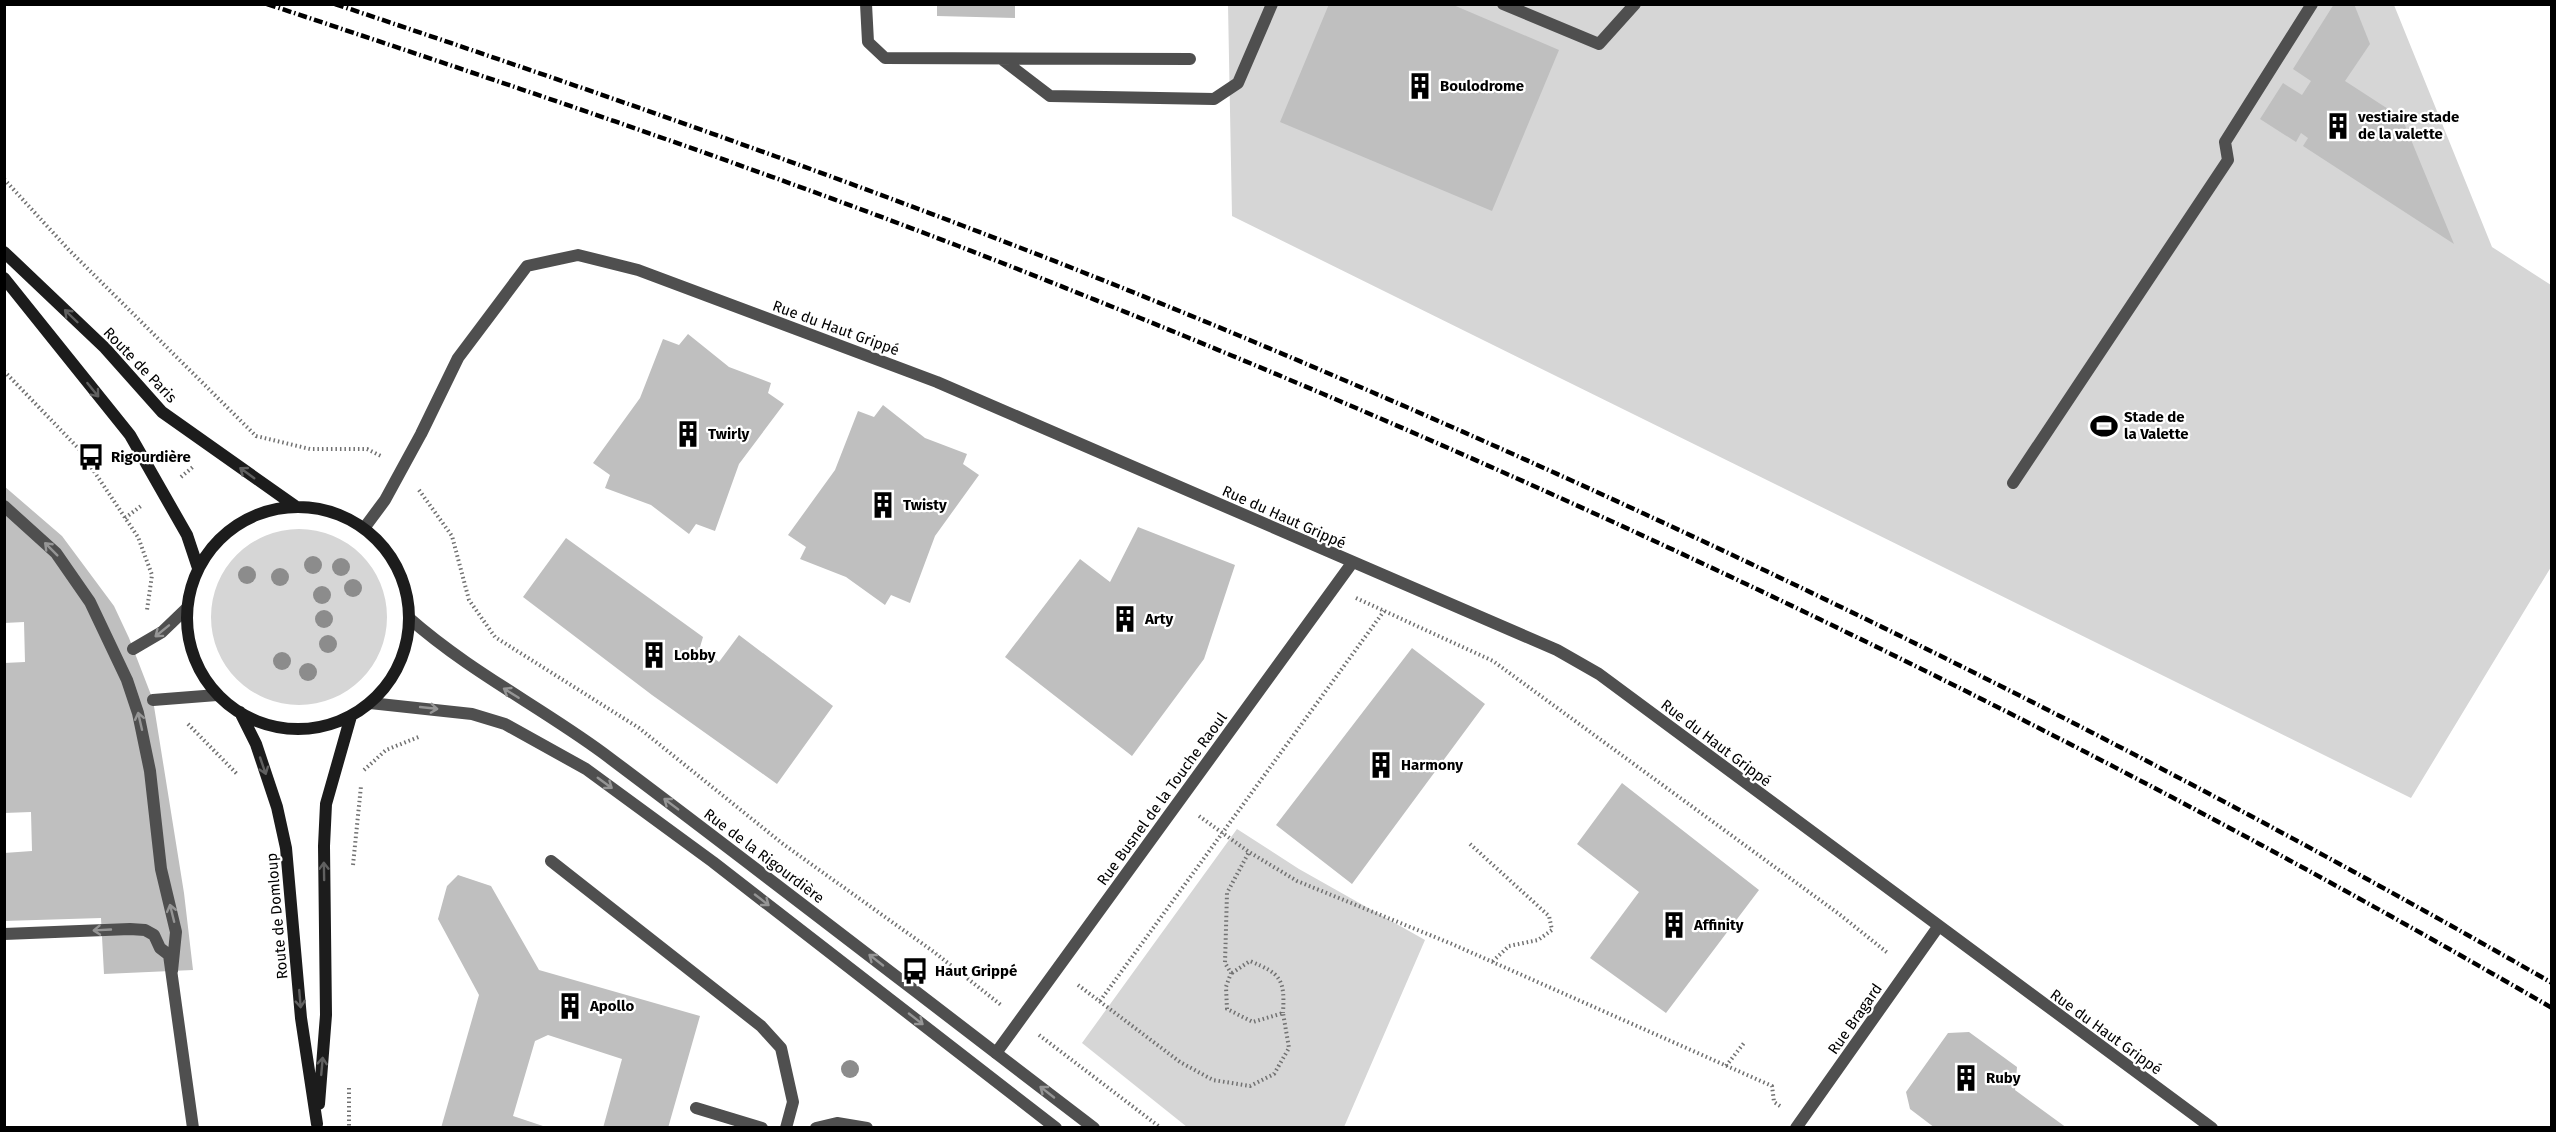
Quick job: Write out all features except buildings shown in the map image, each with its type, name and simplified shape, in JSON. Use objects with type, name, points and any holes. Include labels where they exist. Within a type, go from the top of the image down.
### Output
[{"type":"main road","name":"Route de Paris","points":[[4,252],[105,348],[162,412],[295,506]]},
{"type":"main road","points":[[4,278],[130,435],[187,535],[198,568]]},
{"type":"main road","points":[[295,506],[317,508],[339,514],[365,527],[390,555],[407,596],[409,618],[405,646],[395,673],[370,703],[351,716],[333,724],[295,729],[275,727],[240,712],[217,694],[202,676],[192,654],[187,631],[187,608],[198,568],[222,536],[238,524],[275,509],[295,506]]},
{"type":"main road","name":"Route de Domloup","points":[[240,712],[256,744],[277,807],[286,848],[301,1018],[317,1126]]},
{"type":"main road","name":"Route de Domloup","points":[[317,1126],[326,1015],[324,846],[326,804],[351,716]]},
{"type":"street","points":[[866,4],[868,42],[885,58],[1190,59]]},
{"type":"street","points":[[1004,60],[1050,96],[1214,99],[1238,83],[1272,4]]},
{"type":"street","points":[[1503,4],[1599,44],[1635,4]]},
{"type":"street","points":[[2013,483],[2228,160],[2225,142],[2312,4]]},
{"type":"street","name":"Rue du Haut Grippé","points":[[365,527],[385,500],[458,358],[527,266],[578,255],[638,270],[937,382],[1557,650],[1599,674],[2212,1128]]},
{"type":"street","points":[[4,506],[56,553],[90,602],[127,680],[138,713],[150,771],[161,869],[176,932],[172,971]]},
{"type":"street","name":"Rue Busnel de la Touche Raoul","points":[[996,1053],[1352,563]]},
{"type":"street","points":[[133,649],[162,632],[187,608]]},
{"type":"street","name":"Rue de la Rigourdière","points":[[409,618],[435,641],[477,672],[596,748],[1094,1128]]},
{"type":"street","points":[[153,700],[217,694]]},
{"type":"street","points":[[370,703],[472,714],[505,724],[586,769],[713,862],[1056,1128]]},
{"type":"street","points":[[551,861],[761,1026],[781,1048],[793,1102],[786,1128]]},
{"type":"street","name":"Rue Bragard","points":[[1799,1123],[1938,927]]},
{"type":"street","points":[[4,934],[130,928],[145,930],[154,935],[160,948],[169,955],[193,1128]]},
{"type":"street","points":[[696,1108],[762,1128]]},
{"type":"street","points":[[816,1128],[837,1123],[867,1128]]},
{"type":"path","points":[[4,179],[69,249],[256,436],[310,449],[367,449],[402,468],[452,536],[469,600],[495,637],[639,728],[783,844],[934,952],[1161,1128]]},
{"type":"path","points":[[125,518],[216,449],[256,436]]},
{"type":"path","points":[[1100,1001],[1384,611],[1399,583]]},
{"type":"path","points":[[1334,588],[1492,661],[1839,914],[1908,970]]},
{"type":"path","points":[[362,771],[386,750],[424,734]]},
{"type":"path","points":[[358,804],[361,782]]},
{"type":"path","points":[[1179,802],[1249,852],[1297,881],[1492,962],[1772,1086],[1773,1102],[1799,1123]]},
{"type":"path","points":[[1470,844],[1549,916],[1552,930],[1539,940],[1509,946],[1492,962]]},
{"type":"path","points":[[1231,974],[1226,963],[1227,893],[1249,852]]},
{"type":"path","points":[[1057,969],[1180,1062],[1213,1080],[1250,1086],[1274,1074],[1289,1048],[1283,1013],[1285,989],[1273,971],[1250,962],[1231,974],[1226,987],[1227,1009],[1253,1022],[1283,1013]]},
{"type":"path","points":[[1726,1066],[1743,1043]]},
{"type":"shaded area","name":"Stade de la Valette","points":[[1228,5],[2394,5],[2492,247],[2551,285],[2551,567],[2411,798],[1232,216]]},
{"type":"shaded area","points":[[299,529],[333,536],[348,544],[361,555],[372,568],[380,583],[387,617],[380,651],[372,666],[361,679],[348,690],[333,698],[299,705],[265,698],[250,690],[237,679],[226,666],[218,651],[211,617],[218,583],[226,568],[237,555],[250,544],[265,536]]},
{"type":"shaded area","points":[[1237,829],[1299,869],[1425,940],[1344,1127],[1187,1127],[1082,1043]]},
{"type":"railway","points":[[267,4],[779,179],[982,255],[1272,372],[1460,453],[1831,624],[2014,715],[2195,809],[2552,1008]]},
{"type":"railway","points":[[335,4],[563,81],[904,203],[1128,290],[1408,408],[1741,559],[2070,721],[2393,893],[2552,983]]},
{"type":"place","name":"Boulodrome","points":[[1420,86]]},
{"type":"place","name":"vestiaire stade de la valette","points":[[2338,126]]},
{"type":"place","name":"Stade de la Valette","points":[[2104,426]]},
{"type":"place","name":"Twirly","points":[[688,434]]},
{"type":"place","name":"Rigourdière","points":[[91,457]]},
{"type":"place","name":"Twisty","points":[[883,505]]},
{"type":"place","name":"Arty","points":[[1125,619]]},
{"type":"place","name":"Lobby","points":[[654,655]]},
{"type":"place","name":"Harmony","points":[[1381,765]]},
{"type":"place","name":"Affinity","points":[[1674,925]]},
{"type":"place","name":"Haut Grippé","points":[[915,971]]},
{"type":"place","name":"Apollo","points":[[570,1006]]},
{"type":"place","name":"Ruby","points":[[1966,1078]]}]
